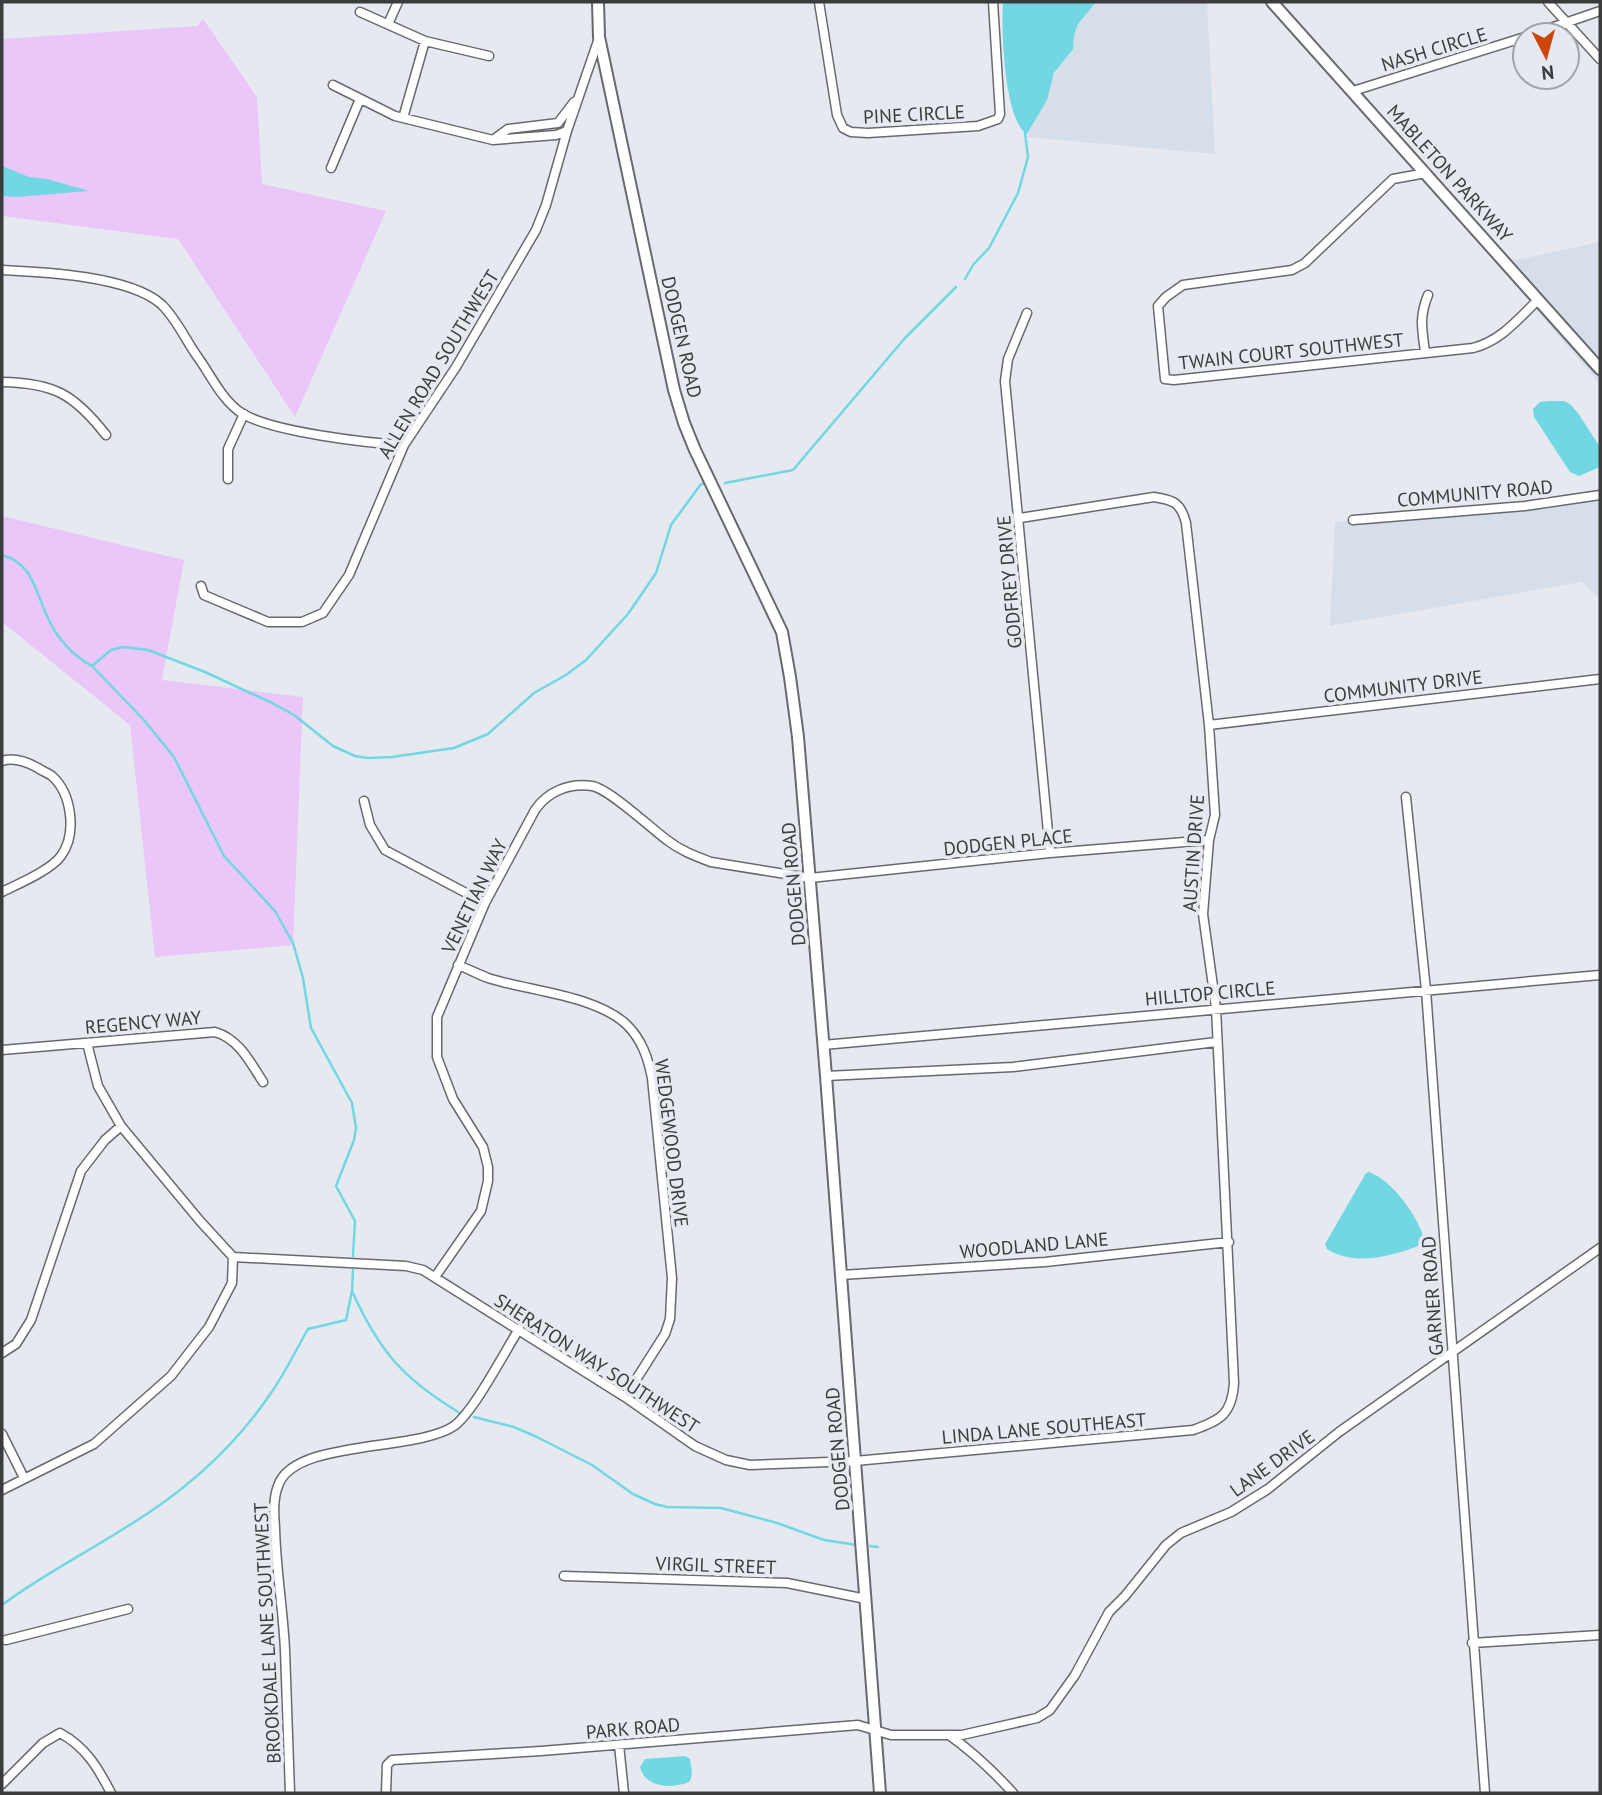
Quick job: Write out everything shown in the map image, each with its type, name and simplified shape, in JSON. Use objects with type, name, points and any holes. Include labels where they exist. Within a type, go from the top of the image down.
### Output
[{"type":"street","points":[[388,24],[398,2]]},
{"type":"street","name":"DODGEN ROAD","points":[[598,2],[599,37],[674,390],[684,423],[782,632],[798,737],[810,878],[880,1793]]},
{"type":"street","name":"PINE CIRCLE","points":[[819,2],[837,114],[843,128],[851,132],[868,133],[978,126],[998,119],[1000,114],[993,2]]},
{"type":"street","name":"MABLETON PARKWAY","points":[[1272,2],[1600,369]]},
{"type":"street","points":[[1548,2],[1566,21]]},
{"type":"street","points":[[1573,21],[1600,11]]},
{"type":"street","points":[[360,12],[425,41],[489,56]]},
{"type":"street","name":"ALLEN ROAD SOUTHWEST","points":[[201,586],[204,595],[268,622],[302,622],[323,613],[349,575],[404,445],[456,367],[536,230],[599,37]]},
{"type":"street","points":[[1581,38],[1600,60]]},
{"type":"street","points":[[403,118],[425,41]]},
{"type":"street","name":"NASH CIRCLE","points":[[1353,91],[1511,41]]},
{"type":"street","points":[[333,85],[403,118],[493,140],[556,135],[567,131],[558,123]]},
{"type":"street","points":[[493,140],[508,129],[558,123],[580,94]]},
{"type":"street","points":[[331,168],[360,99]]},
{"type":"street","points":[[528,127],[528,137]]},
{"type":"street","name":"TWAIN COURT SOUTHWEST","points":[[1426,173],[1400,176],[1387,185],[1305,263],[1292,270],[1182,285],[1166,297],[1158,306],[1165,379],[1484,345],[1501,336],[1538,300]]},
{"type":"street","points":[[2,270],[105,281],[136,289],[170,314],[218,388],[233,407],[243,414],[290,429],[404,445]]},
{"type":"street","points":[[1425,352],[1421,320],[1429,295]]},
{"type":"street","name":"GODFREY DRIVE","points":[[1027,313],[1008,359],[1005,382],[1050,853]]},
{"type":"street","points":[[2,382],[31,384],[64,394],[75,400],[106,435]]},
{"type":"street","points":[[228,479],[228,449],[243,414]]},
{"type":"street","name":"COMMUNITY ROAD","points":[[1353,520],[1525,506],[1600,495]]},
{"type":"street","name":"AUSTIN DRIVE","points":[[1020,518],[1154,497],[1176,502],[1181,507],[1186,523],[1209,725],[1215,815],[1209,840],[1203,914],[1216,1008],[1229,1242],[1234,1383],[1233,1397],[1228,1409]]},
{"type":"street","name":"COMMUNITY DRIVE","points":[[1209,725],[1600,679]]},
{"type":"street","points":[[2,761],[15,760],[31,764],[52,777],[65,794],[71,832],[68,844],[55,862],[2,892]]},
{"type":"street","name":"VENETIAN WAY","points":[[435,1276],[481,1211],[488,1181],[483,1147],[453,1099],[437,1057],[437,1017],[485,903],[543,799],[568,787],[593,786],[669,842],[697,857],[711,862],[810,878]]},
{"type":"street","name":"GARNER ROAD","points":[[1406,797],[1426,990],[1485,1793]]},
{"type":"street","points":[[364,801],[370,825],[385,850],[485,903]]},
{"type":"street","name":"DODGEN PLACE","points":[[810,878],[1050,853],[1209,840]]},
{"type":"street","name":"WEDGEWOOD DRIVE","points":[[458,965],[489,978],[534,988],[611,1013],[637,1037],[648,1059],[672,1278],[670,1319],[665,1334],[625,1397]]},
{"type":"street","name":"HILLTOP CIRCLE","points":[[823,1045],[1600,975]]},
{"type":"street","name":"REGENCY WAY","points":[[2,1050],[215,1032],[228,1036],[240,1047],[263,1082]]},
{"type":"street","points":[[2,1490],[94,1444],[171,1376],[209,1327],[232,1283],[233,1257],[121,1126],[98,1086],[87,1042]]},
{"type":"street","points":[[826,1076],[1013,1067],[1216,1042]]},
{"type":"street","points":[[2,1353],[16,1344],[31,1320],[81,1171],[105,1140],[121,1126]]},
{"type":"street","name":"WOODLAND LANE","points":[[841,1275],[1045,1262],[1229,1242]]},
{"type":"street","name":"LANE DRIVE","points":[[876,1730],[891,1735],[948,1735],[998,1728],[1037,1718],[1050,1710],[1075,1675],[1111,1609],[1125,1597],[1166,1545],[1181,1533],[1247,1503],[1339,1432],[1600,1248]]},
{"type":"street","name":"SHERATON WAY SOUTHWEST","points":[[233,1257],[406,1266],[435,1276],[625,1397],[695,1446],[726,1460],[750,1465],[855,1461]]},
{"type":"street","name":"BROOKDALE LANE SOUTHWEST","points":[[290,1793],[285,1649],[275,1560],[274,1502],[278,1483],[289,1470],[316,1458],[350,1448],[395,1444],[445,1431],[456,1424],[468,1412],[519,1329]]},
{"type":"street","name":"LINDA LANE SOUTHEAST","points":[[855,1461],[1193,1430],[1221,1419],[1228,1409]]},
{"type":"street","points":[[2,1434],[24,1478]]},
{"type":"street","name":"VIRGIL STREET","points":[[564,1576],[787,1583],[866,1599]]},
{"type":"street","points":[[3,1641],[128,1609]]},
{"type":"street","points":[[1472,1643],[1600,1635]]},
{"type":"street","name":"PARK ROAD","points":[[386,1793],[387,1765],[392,1760],[619,1745],[825,1727],[858,1725],[876,1730]]},
{"type":"street","points":[[2,1784],[15,1768],[43,1743],[62,1734],[95,1762],[111,1793]]},
{"type":"street","points":[[948,1735],[968,1748],[996,1773],[1013,1793]]},
{"type":"street","points":[[619,1745],[624,1793]]},
{"type":"shaded area","points":[[1087,2],[1207,2],[1215,154],[1027,137]]},
{"type":"shaded area","points":[[203,19],[257,97],[262,184],[386,211],[295,417],[178,239],[2,216],[2,39],[197,26]]},
{"type":"shaded area","points":[[1600,242],[1600,384],[1497,264]]},
{"type":"shaded area","points":[[1600,497],[1600,598],[1581,582],[1330,626],[1335,522]]},
{"type":"shaded area","points":[[2,516],[184,560],[162,680],[303,697],[293,945],[155,957],[130,725],[2,622]]},
{"type":"water","points":[[1003,2],[1096,2],[1078,24],[1073,49],[1054,73],[1047,100],[1027,134],[1019,126],[1009,93],[1004,52]]},
{"type":"water","points":[[2,166],[29,177],[47,179],[89,191],[2,196]]},
{"type":"water","points":[[1564,401],[1578,413],[1600,447],[1600,467],[1579,476],[1570,472],[1534,417],[1533,409],[1540,402]]},
{"type":"water","points":[[1369,1172],[1386,1182],[1411,1211],[1424,1240],[1421,1245],[1386,1256],[1361,1259],[1349,1258],[1327,1249],[1325,1244]]},
{"type":"water","points":[[685,1756],[690,1759],[692,1774],[689,1782],[682,1784],[667,1786],[653,1783],[647,1779],[640,1767],[645,1759]]},
{"type":"waterway","points":[[965,279],[973,265],[989,248],[1018,193],[1028,157],[1025,133]]},
{"type":"waterway","points":[[725,483],[793,470],[905,338],[956,287]]},
{"type":"waterway","points":[[92,666],[111,650],[123,647],[148,650],[205,672],[272,703],[294,715],[333,746],[355,756],[392,757],[454,748],[488,734],[534,693],[586,660],[628,614],[656,573],[671,525],[701,484],[704,484]]},
{"type":"waterway","points":[[2,555],[13,559],[27,572],[51,625],[66,645],[92,666],[143,719],[174,757],[224,856],[275,911],[293,943],[303,978],[311,1028],[352,1103],[356,1128],[354,1140],[336,1186],[355,1221],[353,1256]]},
{"type":"waterway","points":[[2,1605],[149,1513],[207,1467],[257,1413],[281,1378],[308,1329],[346,1320],[353,1270]]},
{"type":"waterway","points":[[352,1291],[372,1331],[395,1362],[423,1388],[460,1413]]},
{"type":"waterway","points":[[474,1417],[514,1427],[537,1437],[592,1465],[633,1494],[655,1504],[667,1507],[721,1508],[777,1523],[824,1540],[857,1545]]},
{"type":"waterway","points":[[870,1546],[878,1547]]}]
